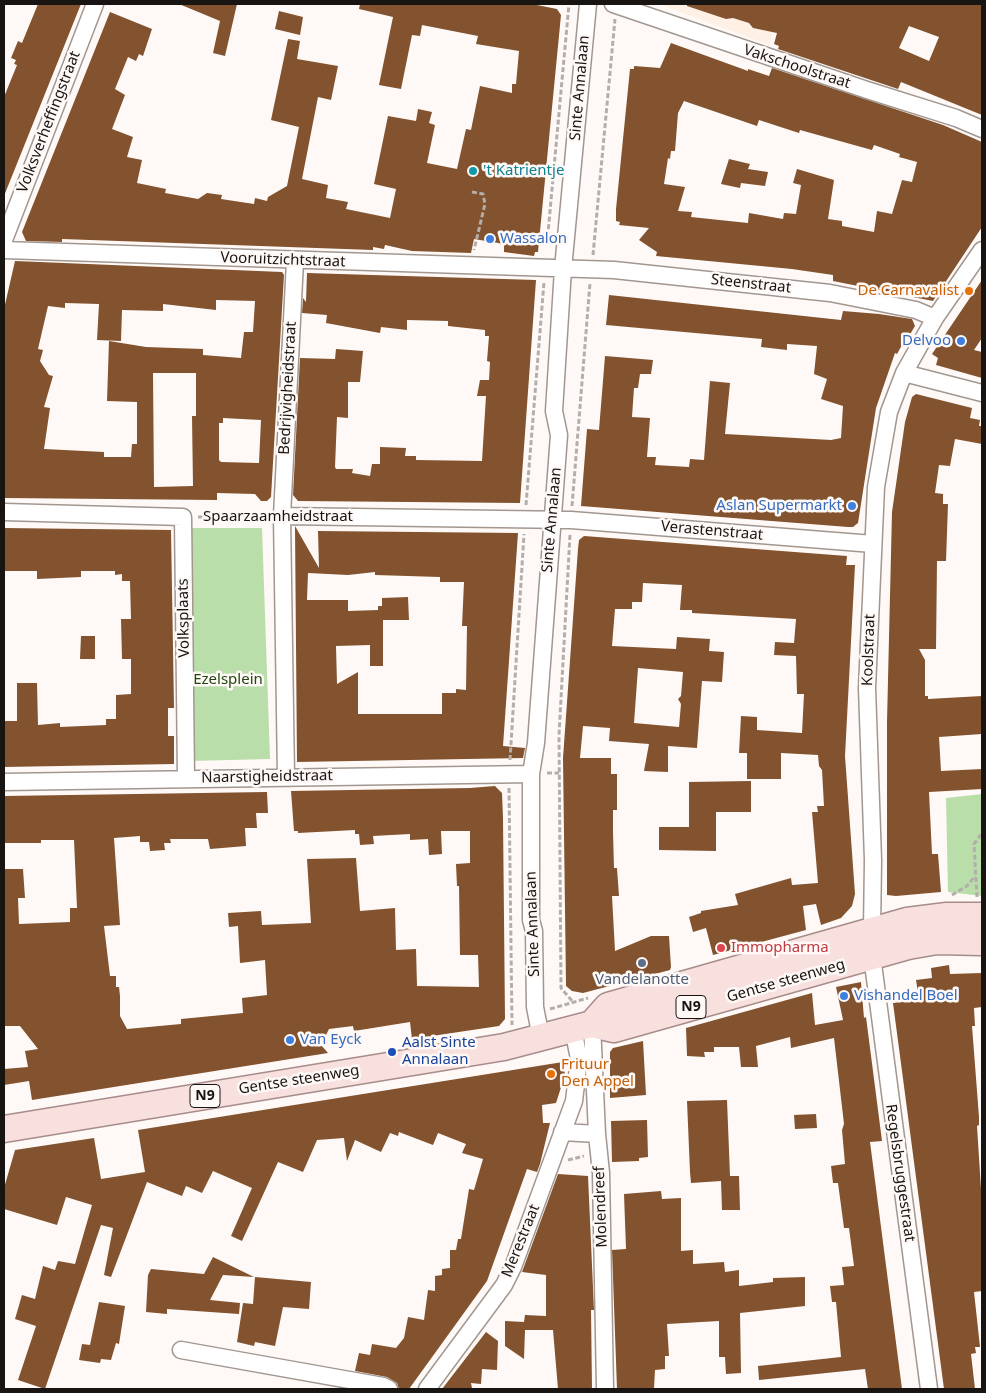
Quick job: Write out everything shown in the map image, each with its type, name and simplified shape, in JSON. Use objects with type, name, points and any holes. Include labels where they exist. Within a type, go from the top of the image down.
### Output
[{"type":"main road","name":"Gentse steenweg","points":[[582,1027],[608,1006],[907,920],[947,916],[980,916]]},
{"type":"main road","points":[[872,930],[872,956]]},
{"type":"main road","name":"Gentse steenweg","points":[[4,1130],[480,1051],[582,1027],[614,1029],[908,946],[937,941],[982,942]]},
{"type":"street","name":"Volksverheffingstraat","points":[[4,240],[95,4]]},
{"type":"street","name":"Sinte Annalaan","points":[[541,1038],[535,1007],[534,931],[531,920],[531,774],[536,743],[551,522],[560,435],[554,411],[563,269],[588,4]]},
{"type":"street","name":"Vakschoolstraat","points":[[613,4],[848,84],[956,118],[982,129]]},
{"type":"street","name":"Vooruitzichtstraat","points":[[4,250],[563,269]]},
{"type":"street","name":"Koolstraat","points":[[872,930],[873,860],[867,688],[876,488],[889,412],[904,373],[935,318],[982,250]]},
{"type":"street","name":"Bedrijvigheidstraat","points":[[282,516],[294,261]]},
{"type":"street","name":"Steenstraat","points":[[563,269],[614,270],[830,293],[916,310],[935,318]]},
{"type":"street","points":[[904,373],[982,392]]},
{"type":"street","name":"Spaarzaamheidstraat","points":[[4,512],[183,517]]},
{"type":"street","name":"Spaarzaamheidstraat","points":[[282,516],[525,518],[551,522]]},
{"type":"street","points":[[282,516],[286,777]]},
{"type":"street","name":"Volksplaats","points":[[183,517],[186,778]]},
{"type":"street","name":"Verastenstraat","points":[[551,522],[571,520],[872,544]]},
{"type":"street","name":"Naarstigheidstraat","points":[[4,782],[531,774]]},
{"type":"street","name":"Regelsbruggestraat","points":[[872,956],[929,1389]]},
{"type":"street","name":"Merestraat","points":[[427,1389],[510,1274],[574,1101],[582,1027]]},
{"type":"street","name":"Molendreef","points":[[582,1027],[601,1173],[605,1389]]},
{"type":"street","points":[[562,1132],[597,1134]]},
{"type":"street","points":[[181,1350],[383,1386],[389,1389]]},
{"type":"path","points":[[472,192],[483,194],[485,204],[473,265]]},
{"type":"path","name":"Spaarzaamheidstraat","points":[[183,517],[282,516]]},
{"type":"path","points":[[980,916],[974,844],[982,833]]},
{"type":"path","points":[[946,896],[967,886],[976,875]]},
{"type":"path","points":[[550,1165],[598,1153]]},
{"type":"shaded area","points":[[659,4],[781,4],[769,45]]},
{"type":"green space","name":"Ezelsplein","points":[[189,528],[262,528],[270,759],[190,761]]},
{"type":"green space","points":[[982,794],[982,896],[948,892],[946,798]]},
{"type":"building","points":[[38,4],[81,4],[4,196],[4,97],[17,65],[14,64],[16,60],[11,58],[18,41],[22,43]]},
{"type":"building","points":[[179,4],[237,4],[225,56],[213,53],[220,21]]},
{"type":"building","points":[[360,4],[532,4],[557,9],[561,15],[538,252],[535,252],[534,256],[504,252],[504,244],[474,239],[471,253],[412,251],[385,245],[384,249],[373,247],[373,250],[62,239],[62,242],[26,241],[22,232],[110,12],[152,29],[143,56],[139,54],[136,61],[128,57],[115,89],[125,95],[112,129],[133,137],[127,157],[142,160],[137,183],[166,189],[165,193],[198,199],[207,193],[222,195],[221,199],[254,204],[255,198],[267,201],[268,197],[287,186],[299,127],[271,120],[288,39],[300,41],[297,59],[338,66],[331,100],[318,97],[302,179],[328,185],[326,198],[348,202],[346,209],[390,218],[396,189],[374,184],[388,116],[416,121],[418,109],[432,112],[429,123],[435,125],[427,163],[457,169],[466,129],[471,130],[480,86],[512,93],[512,84],[516,84],[519,51],[476,44],[478,36],[422,25],[420,36],[412,35],[401,89],[379,85],[393,17],[359,9]]},
{"type":"building","points":[[687,4],[982,4],[982,115],[901,82],[898,89],[778,49],[779,46],[774,44],[777,33],[753,28],[749,23],[733,18],[726,19],[687,6]],"holes":[[[909,26],[939,37],[929,61],[899,48]]]},
{"type":"building","points":[[279,11],[303,17],[300,35],[275,29]]},
{"type":"building","points":[[671,43],[748,71],[748,69],[769,76],[772,68],[943,125],[982,142],[982,227],[933,301],[833,281],[833,275],[792,269],[656,256],[657,252],[639,240],[649,228],[619,225],[620,222],[616,221],[616,209],[630,69],[634,69],[634,66],[660,68]],"holes":[[[684,101],[757,126],[759,120],[799,133],[800,130],[872,150],[874,145],[900,154],[899,157],[917,162],[912,182],[902,180],[892,214],[877,211],[874,232],[842,226],[842,221],[828,219],[834,180],[797,169],[793,183],[801,185],[796,214],[784,213],[783,219],[749,213],[748,223],[691,217],[692,212],[678,211],[685,187],[664,184],[668,158],[670,159],[671,151],[675,151],[678,113]]]},
{"type":"building","points":[[729,159],[750,164],[748,169],[768,172],[765,186],[741,183],[740,188],[721,184]]},
{"type":"building","points":[[15,261],[282,272],[284,275],[271,497],[267,501],[261,501],[255,494],[217,493],[217,500],[4,498],[4,309]],"holes":[[[216,300],[255,301],[253,332],[244,332],[241,358],[203,355],[203,349],[146,347],[109,341],[107,401],[137,402],[137,444],[132,444],[131,457],[104,457],[104,452],[44,449],[50,408],[44,407],[53,376],[49,375],[40,361],[43,350],[38,349],[48,306],[65,308],[65,303],[99,304],[97,340],[121,341],[122,310],[163,311],[163,304],[216,310]],[[153,373],[196,373],[196,416],[192,416],[193,486],[154,487]],[[223,418],[261,420],[259,463],[221,462],[219,460],[219,423],[223,423]]]},
{"type":"building","points":[[307,273],[536,280],[520,503],[298,501],[293,495],[300,358],[335,359],[336,349],[363,351],[360,382],[348,382],[348,418],[337,417],[335,467],[336,469],[353,469],[352,473],[370,476],[372,464],[380,464],[380,447],[406,448],[405,456],[416,456],[416,460],[482,461],[486,396],[477,396],[480,380],[489,380],[490,362],[487,361],[489,336],[485,336],[485,330],[448,326],[448,321],[407,320],[407,330],[381,327],[380,333],[326,323],[327,315],[302,313],[303,298],[306,302]]},
{"type":"building","name":"Delvoo","points":[[982,280],[982,338],[974,350],[982,352],[982,378],[936,365],[938,358],[932,354]]},
{"type":"building","points":[[609,295],[841,320],[843,311],[912,319],[915,326],[897,354],[895,353],[876,408],[858,523],[853,527],[848,527],[581,506],[587,429],[599,430],[605,356],[653,360],[651,374],[640,374],[638,388],[634,388],[632,417],[650,418],[647,457],[656,457],[655,465],[689,467],[690,459],[704,460],[710,381],[730,383],[725,434],[831,440],[841,438],[843,406],[821,399],[827,379],[814,374],[817,346],[787,344],[787,350],[761,347],[762,339],[606,325]]},
{"type":"building","points":[[916,394],[972,408],[970,418],[980,420],[979,426],[982,426],[982,444],[955,439],[950,466],[939,465],[935,493],[943,494],[943,504],[948,504],[946,561],[937,561],[936,649],[919,649],[925,660],[925,696],[928,696],[928,699],[982,696],[982,734],[939,737],[941,771],[982,769],[982,789],[929,792],[932,854],[938,854],[941,892],[896,896],[887,895],[887,722],[892,512],[905,422],[912,397]]},
{"type":"building","points":[[295,526],[319,568],[318,531],[518,533],[503,746],[525,748],[523,758],[297,762]],"holes":[[[375,572],[375,575],[440,577],[440,582],[464,582],[462,626],[467,626],[466,690],[456,689],[456,693],[442,693],[442,714],[358,714],[358,672],[337,684],[336,646],[370,645],[370,666],[383,666],[383,620],[409,620],[408,597],[382,598],[382,606],[378,606],[378,610],[348,611],[348,600],[307,600],[308,573],[348,575]]]},
{"type":"building","points":[[4,528],[171,530],[174,708],[168,708],[168,736],[174,736],[174,764],[4,767],[4,721],[17,721],[17,683],[37,683],[38,725],[60,723],[60,727],[106,725],[106,719],[116,719],[116,695],[131,694],[131,659],[122,659],[121,619],[131,619],[130,581],[122,581],[122,574],[115,575],[115,571],[81,571],[81,577],[37,579],[37,571],[4,571]]},
{"type":"building","points":[[584,536],[847,556],[846,565],[855,565],[845,756],[855,894],[852,906],[841,918],[821,925],[816,904],[803,906],[806,930],[713,955],[706,928],[693,932],[689,917],[701,913],[701,911],[738,905],[735,894],[791,878],[792,885],[818,883],[812,812],[818,812],[817,806],[824,806],[822,770],[819,766],[818,755],[781,753],[781,779],[747,779],[747,753],[739,753],[741,716],[757,717],[757,730],[802,733],[804,694],[797,694],[796,656],[774,655],[775,642],[794,643],[796,619],[692,613],[692,610],[680,610],[682,585],[643,583],[642,602],[632,602],[632,609],[615,609],[612,646],[676,649],[677,637],[710,639],[709,651],[724,652],[722,682],[702,681],[697,748],[668,746],[668,772],[644,771],[649,744],[609,741],[610,728],[583,726],[580,758],[611,758],[611,774],[617,774],[617,810],[613,810],[613,832],[614,868],[617,868],[619,896],[612,896],[615,951],[651,936],[669,936],[671,967],[670,970],[583,993],[572,991],[566,986],[563,758],[579,540]],"holes":[[[638,668],[683,672],[681,696],[678,699],[681,704],[679,727],[634,723]]]},
{"type":"building","points":[[81,636],[95,636],[95,659],[80,659]]},
{"type":"building","points":[[751,781],[751,812],[716,812],[716,851],[659,850],[659,827],[689,827],[689,782]]},
{"type":"building","points":[[495,786],[502,793],[503,818],[505,1019],[499,1026],[412,1039],[410,1022],[354,1031],[353,1026],[329,1029],[321,1045],[328,1053],[32,1100],[29,1081],[4,1085],[4,1069],[28,1067],[25,1051],[38,1049],[20,1026],[4,1026],[4,869],[23,869],[25,898],[18,898],[19,924],[70,922],[70,908],[77,908],[74,840],[41,840],[41,843],[4,843],[4,796],[267,792],[268,813],[256,813],[257,828],[245,828],[246,846],[210,849],[208,839],[170,839],[171,843],[164,843],[165,850],[150,851],[149,842],[140,842],[140,836],[114,838],[120,925],[104,926],[110,976],[116,976],[116,987],[119,987],[120,996],[120,1016],[127,1029],[181,1024],[181,1019],[243,1013],[242,998],[267,995],[265,960],[240,963],[238,926],[229,927],[228,913],[261,911],[262,925],[311,923],[307,859],[356,858],[360,911],[395,908],[396,950],[416,949],[417,986],[479,987],[478,955],[460,955],[459,886],[457,886],[456,864],[470,863],[470,831],[441,831],[442,854],[429,855],[428,839],[410,840],[410,834],[373,836],[374,844],[360,845],[359,834],[355,834],[355,830],[298,833],[298,831],[294,831],[291,791]]},
{"type":"building","points":[[949,965],[950,974],[982,973],[982,1007],[974,1008],[975,1026],[972,1026],[979,1117],[979,1125],[977,1126],[982,1205],[982,1291],[974,1292],[980,1347],[975,1347],[976,1353],[971,1354],[975,1389],[944,1389],[893,1003],[919,999],[916,980],[932,978],[931,968]]},
{"type":"building","points":[[861,982],[864,1018],[866,1017],[882,1141],[870,1142],[902,1389],[868,1389],[865,1369],[759,1380],[758,1366],[841,1357],[836,1302],[832,1302],[830,1286],[844,1285],[842,1267],[854,1266],[849,1228],[844,1228],[838,1183],[833,1183],[831,1166],[845,1164],[842,1130],[844,1124],[834,1038],[791,1048],[790,1037],[756,1046],[758,1067],[741,1067],[739,1047],[714,1047],[714,1052],[704,1052],[705,1057],[687,1056],[686,1028],[812,993],[815,1025],[843,1020],[836,987]]},
{"type":"building","points":[[643,1041],[646,1095],[610,1098],[610,1052],[613,1048]]},
{"type":"building","points":[[563,1062],[565,1075],[556,1103],[542,1105],[543,1123],[550,1123],[540,1164],[537,1172],[527,1169],[487,1281],[409,1389],[399,1389],[397,1383],[387,1377],[355,1371],[359,1353],[370,1355],[372,1344],[396,1348],[404,1338],[408,1317],[424,1320],[428,1290],[435,1291],[435,1276],[442,1275],[442,1269],[450,1268],[450,1250],[456,1250],[458,1239],[461,1239],[469,1189],[474,1190],[483,1159],[462,1153],[466,1144],[438,1133],[433,1145],[399,1132],[398,1136],[390,1133],[381,1152],[355,1140],[347,1161],[344,1138],[317,1140],[303,1172],[278,1162],[242,1241],[231,1236],[252,1188],[213,1171],[202,1193],[186,1186],[182,1196],[147,1182],[111,1277],[104,1275],[113,1228],[101,1225],[45,1389],[18,1380],[36,1326],[15,1319],[22,1295],[35,1299],[43,1266],[55,1270],[58,1261],[75,1264],[92,1205],[66,1197],[57,1225],[4,1209],[4,1188],[15,1150],[94,1138],[101,1179],[145,1172],[138,1130]]},
{"type":"building","points":[[727,1100],[730,1176],[739,1176],[740,1210],[722,1210],[721,1181],[691,1183],[687,1101]]},
{"type":"building","points":[[816,1114],[817,1128],[795,1129],[794,1115]]},
{"type":"building","points":[[647,1120],[648,1157],[639,1158],[639,1161],[612,1162],[611,1121]]},
{"type":"building","points":[[558,1174],[588,1176],[594,1310],[591,1310],[592,1389],[558,1389],[553,1330],[525,1330],[524,1359],[505,1346],[505,1321],[524,1322],[525,1315],[546,1316],[546,1275],[522,1272]]},
{"type":"building","points":[[661,1191],[662,1199],[681,1198],[681,1251],[693,1250],[693,1264],[724,1262],[725,1272],[739,1270],[739,1286],[773,1282],[773,1278],[805,1277],[805,1306],[740,1313],[741,1373],[726,1374],[725,1357],[719,1357],[719,1321],[667,1324],[669,1356],[665,1356],[665,1369],[655,1370],[654,1389],[617,1389],[612,1250],[626,1249],[624,1194]]},
{"type":"building","points":[[213,1257],[254,1277],[223,1275],[210,1300],[240,1303],[239,1314],[167,1309],[167,1314],[146,1312],[148,1275],[151,1269],[204,1274]]},
{"type":"building","points":[[255,1277],[311,1282],[309,1309],[283,1307],[275,1346],[255,1342],[254,1346],[237,1342],[243,1303],[253,1304]]},
{"type":"building","points":[[99,1302],[125,1306],[119,1344],[116,1343],[111,1360],[101,1359],[100,1363],[79,1360],[82,1344],[90,1345]]},
{"type":"building","points":[[486,1332],[498,1341],[497,1370],[482,1369],[481,1384],[471,1383],[472,1388],[442,1389]]},
{"type":"place","name":"'t Katrientje","points":[[473,171]]},
{"type":"place","name":"Wassalon","points":[[490,239]]},
{"type":"place","name":"De Carnavalist","points":[[969,291]]},
{"type":"place","name":"Delvoo","points":[[961,341]]},
{"type":"place","name":"Aslan Supermarkt","points":[[852,506]]},
{"type":"place","name":"Immopharma","points":[[721,948]]},
{"type":"place","name":"Vandelanotte","points":[[642,963]]},
{"type":"place","name":"Vishandel Boel","points":[[844,996]]},
{"type":"place","name":"Van Eyck","points":[[290,1040]]},
{"type":"place","name":"Aalst Sinte Annalaan","points":[[392,1052]]},
{"type":"place","name":"Frituur Den Appel","points":[[551,1074]]}]
